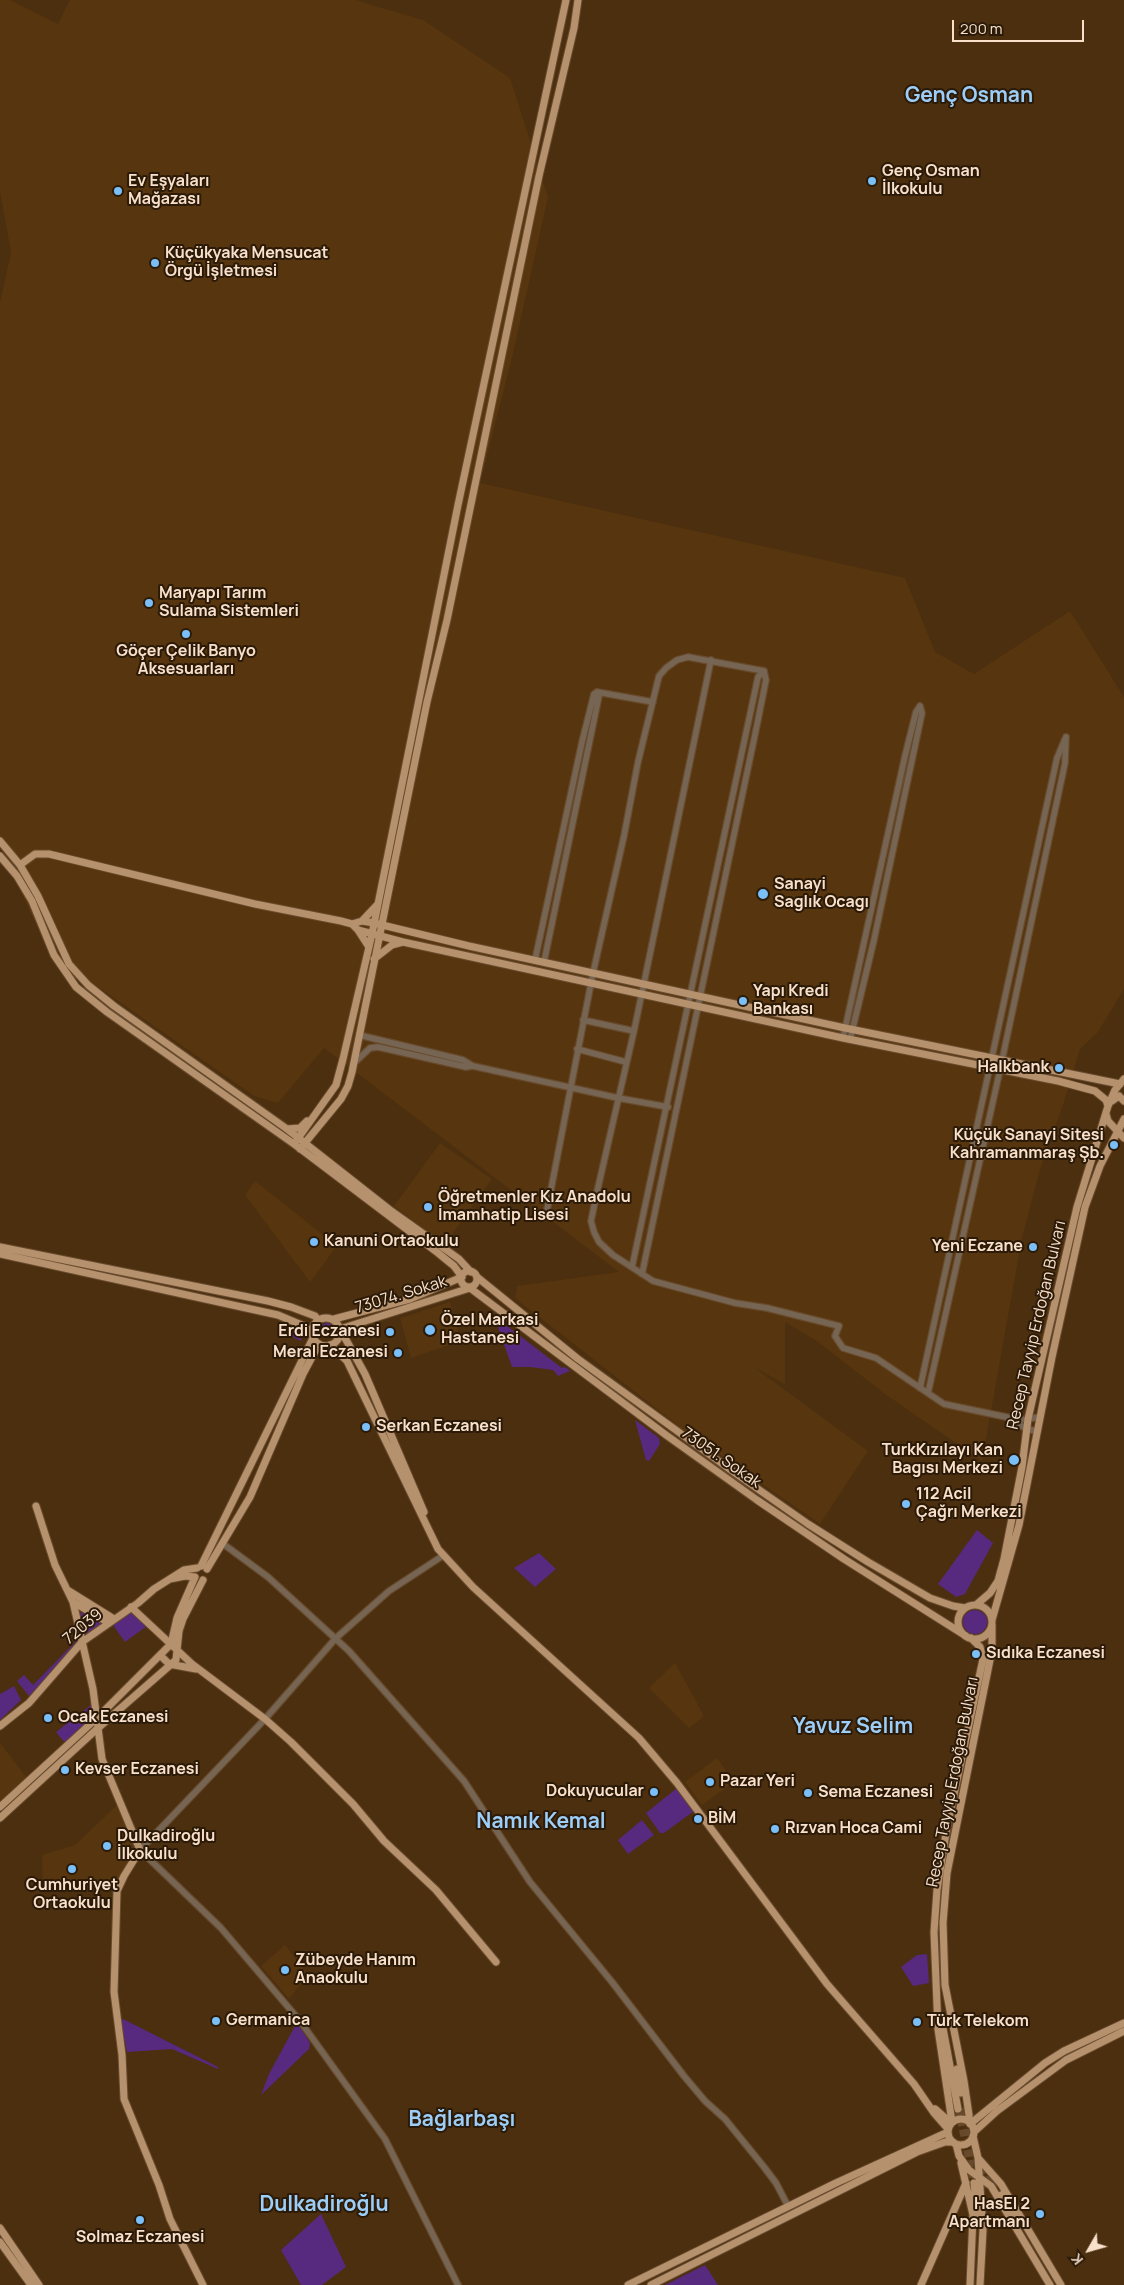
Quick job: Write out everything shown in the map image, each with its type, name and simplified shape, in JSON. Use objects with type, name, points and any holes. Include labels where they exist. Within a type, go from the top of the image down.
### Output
[{"type":"main road","points":[[566,0],[450,542],[374,923],[376,935],[374,959],[354,1063],[348,1086],[314,1138],[313,1148],[390,1210],[459,1259],[474,1274],[501,1294],[578,1359],[800,1518],[868,1562],[930,1598],[953,1606],[965,1608],[976,1605],[985,1608],[992,1622],[986,1635],[982,1638],[968,1637],[962,1632],[958,1622],[965,1608]]},
{"type":"main road","points":[[299,1144],[336,1085],[369,947],[382,925],[427,702],[447,620],[539,176],[574,28],[578,0]]},
{"type":"main road","points":[[0,841],[20,865],[38,896],[70,964],[88,985],[114,1006],[286,1129],[299,1144],[317,1152]]},
{"type":"main road","points":[[20,865],[35,854],[49,854],[255,904],[352,924],[362,921],[374,923],[410,933],[848,1029],[1122,1081]]},
{"type":"main road","points":[[0,856],[17,876],[32,901],[54,955],[76,987],[107,1012],[299,1144],[451,1264],[462,1277],[462,1284],[470,1288],[476,1284],[474,1274]]},
{"type":"main road","points":[[362,921],[378,904]]},
{"type":"main road","points":[[386,908],[391,922],[410,933]]},
{"type":"main road","points":[[352,924],[369,947]]},
{"type":"main road","points":[[358,930],[403,942],[846,1039],[1095,1091],[1106,1100],[1108,1106]]},
{"type":"main road","points":[[374,959],[392,945],[403,942]]},
{"type":"main road","name":"Recep Tayyip Erdoğan Bulvarı","points":[[976,1605],[990,1593],[998,1581],[1022,1467],[1028,1419],[1077,1207],[1108,1106],[1122,1081]]},
{"type":"main road","points":[[1108,1106],[1114,1098],[1119,1096],[1124,1101]]},
{"type":"main road","points":[[286,1129],[300,1128],[323,1105]]},
{"type":"main road","points":[[299,1144],[330,1112]]},
{"type":"main road","points":[[1106,1114],[1108,1121],[1124,1138]]},
{"type":"main road","name":"Recep Tayyip Erdoğan Bulvarı","points":[[969,2123],[970,2115],[964,2081],[944,1985],[943,1923],[947,1873],[992,1650],[992,1622],[1018,1525],[1085,1207],[1117,1130],[1124,1119]]},
{"type":"main road","points":[[0,1247],[268,1301],[315,1316],[318,1320]]},
{"type":"main road","points":[[0,1254],[278,1314],[304,1326],[319,1344],[330,1346],[347,1361],[438,1549],[474,1587],[639,1738],[677,1783],[827,1984],[950,2126],[954,2143],[970,2183],[977,2221],[974,2285]]},
{"type":"main road","points":[[448,1284],[454,1278],[451,1264]]},
{"type":"main road","points":[[202,1568],[313,1336],[313,1326],[318,1320],[325,1317],[334,1319],[410,1299],[448,1284],[462,1277],[464,1273],[474,1274]]},
{"type":"main road","name":"73074. Sokak","points":[[340,1328],[470,1288]]},
{"type":"main road","name":"73051. Sokak","points":[[470,1288],[606,1391],[757,1500],[844,1559],[968,1637]]},
{"type":"main road","points":[[453,1294],[468,1292],[485,1298]]},
{"type":"main road","points":[[334,1319],[365,1374],[444,1555]]},
{"type":"main road","points":[[330,1346],[337,1341],[340,1328]]},
{"type":"main road","points":[[0,1818],[98,1728],[176,1660],[174,1647],[177,1618],[195,1577],[194,1572],[202,1568],[222,1543],[250,1497],[303,1374],[319,1344]]},
{"type":"main road","points":[[36,1506],[55,1565],[73,1602],[97,1718],[102,1758],[140,1850],[117,1891],[114,1992],[122,2055],[124,2099],[159,2185],[170,2219],[203,2285]]},
{"type":"main road","points":[[0,1807],[161,1656],[174,1647],[182,1619],[203,1580],[208,1576],[202,1568]]},
{"type":"main road","name":"72039","points":[[0,1726],[29,1703],[82,1642],[184,1570],[202,1568]]},
{"type":"main road","points":[[170,1579],[185,1576],[203,1580]]},
{"type":"main road","points":[[69,1591],[111,1621]]},
{"type":"main road","points":[[73,1602],[111,1621]]},
{"type":"main road","points":[[132,1607],[201,1671],[264,1719],[336,1786],[384,1841],[436,1890],[496,1962]]},
{"type":"main road","name":"Recep Tayyip Erdoğan Bulvarı","points":[[950,2126],[938,2029],[934,1973],[934,1932],[937,1890],[947,1827],[983,1659],[980,1647],[968,1637]]},
{"type":"main road","points":[[161,1656],[170,1664],[186,1666],[201,1671]]},
{"type":"main road","points":[[934,1973],[961,2108],[944,1985]]},
{"type":"main road","points":[[969,2123],[1045,2063],[1064,2051],[1124,2023]]},
{"type":"main road","points":[[651,2285],[917,2152],[945,2142],[966,2144],[973,2134],[997,2111],[1066,2060],[1124,2031]]},
{"type":"main road","points":[[628,2285],[963,2119],[969,2123],[978,2158],[983,2230],[980,2285]]},
{"type":"main road","points":[[959,2156],[969,2170],[991,2186],[1050,2285]]},
{"type":"main road","points":[[978,2158],[1001,2184],[1060,2285]]},
{"type":"main road","points":[[921,2285],[970,2183]]},
{"type":"main road","points":[[970,2183],[973,2223],[970,2285]]},
{"type":"main road","points":[[996,2188],[1060,2285]]},
{"type":"main road","points":[[982,2198],[988,2194],[999,2200]]},
{"type":"main road","points":[[0,2228],[39,2285]]},
{"type":"main road","points":[[0,2242],[31,2285]]},
{"type":"street","points":[[547,1210],[583,1020],[659,676],[666,668],[678,660],[688,657],[764,671]]},
{"type":"street","points":[[711,660],[634,1031],[596,1192],[591,1226],[599,1242],[613,1254],[653,1281],[735,1303],[783,1312],[839,1326],[835,1336],[843,1348],[876,1358],[944,1404],[1011,1418],[1028,1419],[1040,1417]]},
{"type":"street","points":[[642,1274],[693,1005],[691,994],[758,677],[764,671]]},
{"type":"street","points":[[632,1267],[693,1005],[699,996],[766,680],[764,671]]},
{"type":"street","points":[[597,692],[653,702]]},
{"type":"street","points":[[535,960],[582,742],[594,694],[597,692]]},
{"type":"street","points":[[544,962],[599,696],[597,692]]},
{"type":"street","points":[[846,1039],[848,1029],[905,756],[916,712],[920,706],[922,713],[874,940],[848,1029]]},
{"type":"street","points":[[920,1388],[1057,758],[1066,737],[1065,763],[1000,1070],[928,1393]]},
{"type":"street","points":[[583,1020],[634,1031]]},
{"type":"street","points":[[359,1035],[463,1060],[473,1066],[668,1108]]},
{"type":"street","points":[[354,1063],[370,1048],[378,1047],[466,1067],[473,1066]]},
{"type":"street","points":[[577,1049],[626,1062]]},
{"type":"street","points":[[1011,1418],[1026,1429],[1037,1431]]},
{"type":"street","points":[[222,1543],[268,1577],[336,1638],[380,1684],[464,1781],[530,1882],[612,1982],[684,2076],[705,2101],[725,2119],[764,2167],[788,2206]]},
{"type":"street","points":[[444,1555],[388,1591],[336,1638],[264,1719],[140,1850],[221,1928],[300,2021],[385,2139],[458,2285]]},
{"type":"shaded area","points":[[0,0],[10,0],[58,24],[70,0],[355,0],[423,20],[510,78],[548,197],[512,358],[480,483],[905,578],[935,652],[974,674],[1070,611],[1124,697],[1124,989],[1098,1032],[1080,1049],[1063,1105],[1040,1169],[1022,1238],[982,1461],[885,1394],[817,1341],[785,1322],[785,1384],[755,1368],[868,1451],[820,1524],[684,1430],[515,1298],[517,1286],[619,1272],[324,1048],[278,1103],[254,1096],[84,977],[62,959],[41,935],[0,846],[0,302],[11,253],[0,191]]},
{"type":"shaded area","points":[[440,1143],[492,1179],[445,1244],[394,1206]]},
{"type":"shaded area","points":[[255,1181],[337,1246],[310,1282],[245,1195]]},
{"type":"shaded area","name":"Özel Markasi Hastanesi","points":[[450,1302],[461,1341],[411,1358],[400,1318]]},
{"type":"shaded area","points":[[494,1316],[562,1368],[565,1367],[570,1371],[558,1376],[553,1370],[512,1367]]},
{"type":"shaded area","points":[[282,1323],[299,1330],[302,1335],[301,1341],[279,1331]]},
{"type":"shaded area","points":[[324,1323],[330,1323],[334,1330],[330,1337],[324,1337],[320,1333],[320,1327]]},
{"type":"shaded area","points":[[635,1420],[659,1438],[660,1444],[649,1461],[646,1460]]},
{"type":"shaded area","points":[[977,1530],[993,1543],[965,1594],[956,1597],[938,1584]]},
{"type":"shaded area","points":[[539,1553],[556,1569],[535,1587],[514,1568]]},
{"type":"shaded area","points":[[975,1610],[984,1613],[987,1622],[984,1631],[975,1634],[966,1631],[963,1622],[966,1613]]},
{"type":"shaded area","points":[[132,1611],[147,1626],[125,1642],[113,1625]]},
{"type":"shaded area","points":[[80,1612],[104,1622],[86,1636]]},
{"type":"shaded area","points":[[79,1638],[80,1642],[29,1696],[17,1681],[24,1675],[33,1685]]},
{"type":"shaded area","points":[[675,1663],[703,1714],[703,1717],[689,1728],[649,1688]]},
{"type":"shaded area","points":[[14,1686],[21,1700],[0,1720],[0,1694]]},
{"type":"shaded area","points":[[91,1705],[90,1720],[65,1743],[56,1732]]},
{"type":"shaded area","points":[[0,1743],[27,1778],[0,1801]]},
{"type":"shaded area","name":"Pazar Yeri","points":[[717,1758],[734,1782],[702,1805],[685,1782]]},
{"type":"shaded area","points":[[677,1788],[694,1811],[664,1833],[660,1833],[646,1813]]},
{"type":"shaded area","points":[[116,1806],[120,1807],[137,1848],[114,1887],[43,1889],[42,1855],[75,1845]]},
{"type":"shaded area","points":[[642,1820],[654,1835],[628,1854],[618,1840]]},
{"type":"shaded area","name":"Zübeyde Hanım Anaokulu","points":[[285,1945],[308,1975],[289,1999],[261,1966]]},
{"type":"shaded area","points":[[927,1954],[929,1983],[913,1986],[901,1967],[917,1955]]},
{"type":"shaded area","points":[[123,2019],[218,2067],[218,2069],[172,2049],[127,2052],[121,2021]]},
{"type":"shaded area","points":[[295,2026],[300,2027],[310,2043],[309,2049],[261,2095],[269,2074]]},
{"type":"shaded area","points":[[321,2214],[346,2267],[322,2285],[301,2285],[281,2250]]},
{"type":"shaded area","points":[[705,2265],[718,2285],[665,2285]]},
{"type":"tunnel","points":[[964,2108],[970,2144],[975,2160],[996,2188]]},
{"type":"tunnel","points":[[958,2109],[974,2183]]},
{"type":"place","name":"Genç Osman İlkokulu","points":[[872,181]]},
{"type":"place","name":"Ev Eşyaları Mağazası","points":[[118,191]]},
{"type":"place","name":"Küçükyaka Mensucat Örgü İşletmesi","points":[[155,263]]},
{"type":"place","name":"Maryapı Tarım Sulama Sistemleri","points":[[149,603]]},
{"type":"place","name":"Göçer Çelik Banyo Aksesuarları","points":[[186,634]]},
{"type":"place","name":"Sanayi Saglık Ocagı","points":[[763,894]]},
{"type":"place","name":"Yapı Kredi Bankası","points":[[743,1001]]},
{"type":"place","name":"Halkbank","points":[[1059,1068]]},
{"type":"place","name":"Küçük Sanayi Sitesi Kahramanmaraş Şb.","points":[[1114,1145]]},
{"type":"place","name":"Öğretmenler Kız Anadolu İmamhatip Lisesi","points":[[428,1207]]},
{"type":"place","name":"Kanuni Ortaokulu","points":[[314,1242]]},
{"type":"place","name":"Yeni Eczane","points":[[1033,1247]]},
{"type":"place","name":"Özel Markasi Hastanesi","points":[[430,1330]]},
{"type":"place","name":"Erdi Eczanesi","points":[[390,1332]]},
{"type":"place","name":"Meral Eczanesi","points":[[398,1353]]},
{"type":"place","name":"Serkan Eczanesi","points":[[366,1427]]},
{"type":"place","name":"TurkKızılayı Kan Bagısı Merkezi","points":[[1014,1460]]},
{"type":"place","name":"112 Acil Çağrı Merkezi","points":[[906,1504]]},
{"type":"place","name":"Sıdıka Eczanesi","points":[[976,1654]]},
{"type":"place","name":"Ocak Eczanesi","points":[[48,1718]]},
{"type":"place","name":"Kevser Eczanesi","points":[[65,1770]]},
{"type":"place","name":"Pazar Yeri","points":[[710,1782]]},
{"type":"place","name":"Dokuyucular","points":[[654,1792]]},
{"type":"place","name":"Sema Eczanesi","points":[[808,1793]]},
{"type":"place","name":"BİM","points":[[698,1819]]},
{"type":"place","name":"Rızvan Hoca Cami","points":[[775,1829]]},
{"type":"place","name":"Dulkadiroğlu İlkokulu","points":[[107,1846]]},
{"type":"place","name":"Cumhuriyet Ortaokulu","points":[[72,1869]]},
{"type":"place","name":"Zübeyde Hanım Anaokulu","points":[[285,1970]]},
{"type":"place","name":"Germanica","points":[[216,2021]]},
{"type":"place","name":"Türk Telekom","points":[[917,2022]]},
{"type":"place","name":"HasEl 2 Apartmanı","points":[[1040,2214]]},
{"type":"place","name":"Solmaz Eczanesi","points":[[140,2220]]},
{"type":"district","name":"Genç Osman","points":[[969,96]]},
{"type":"district","name":"Yavuz Selim","points":[[853,1727]]},
{"type":"district","name":"Namık Kemal","points":[[541,1822]]},
{"type":"district","name":"Bağlarbaşı","points":[[462,2120]]},
{"type":"district","name":"Dulkadiroğlu","points":[[324,2205]]}]
